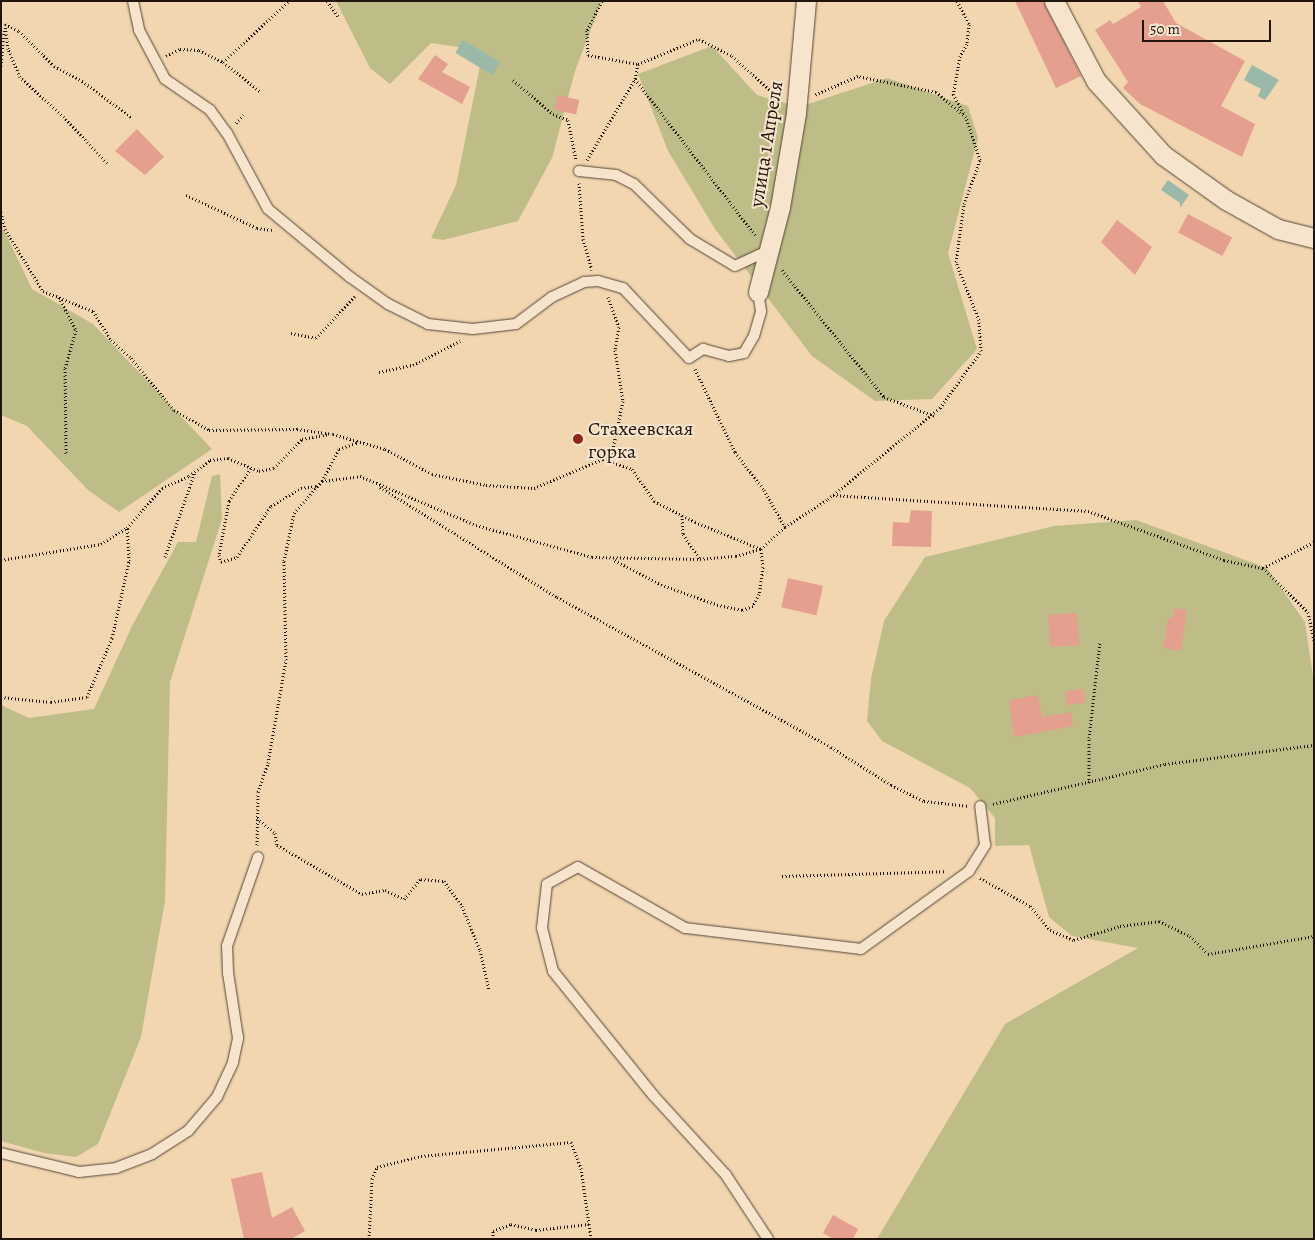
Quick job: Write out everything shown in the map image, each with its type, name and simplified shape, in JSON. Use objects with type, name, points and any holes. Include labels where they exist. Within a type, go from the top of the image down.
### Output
[{"type":"street","name":"улица 1 Апреля","points":[[758,292],[767,251],[780,207],[796,113],[806,1]]},
{"type":"street","points":[[1054,1],[1096,81],[1163,155],[1203,185],[1270,224],[1314,238]]},
{"type":"lane","points":[[133,1],[139,30],[165,79],[210,110],[227,133],[268,210],[365,288],[388,304],[428,324],[485,328],[516,324],[552,297],[584,282],[598,281],[623,288],[640,303],[689,358],[703,349],[729,356],[744,353],[754,336],[761,311],[758,292]]},
{"type":"lane","points":[[579,171],[616,175],[634,184],[690,238],[735,266],[767,251]]},
{"type":"lane","points":[[768,1239],[726,1175],[653,1095],[553,971],[542,928],[547,884],[578,867],[685,928],[861,949],[968,871],[985,846],[980,806]]},
{"type":"lane","points":[[1,1153],[79,1172],[116,1168],[152,1154],[194,1125],[217,1097],[233,1062],[238,1038],[228,973],[227,946],[258,858]]},
{"type":"path","points":[[223,62],[289,1]]},
{"type":"path","points":[[327,1],[338,16]]},
{"type":"path","points":[[602,1],[587,30],[588,55],[638,64],[700,39],[732,56],[796,113],[811,97],[858,76],[936,92],[966,117]]},
{"type":"path","points":[[322,481],[360,476],[476,525],[592,558],[700,559],[736,556],[761,549],[785,527],[832,495],[935,416],[981,351],[979,320],[956,262],[964,204],[980,160],[966,117],[953,94],[960,56],[967,44],[968,24],[957,1]]},
{"type":"path","points":[[1,19],[5,24],[19,31],[54,66],[82,80],[131,117]]},
{"type":"path","points":[[1,66],[5,24]]},
{"type":"path","points":[[5,24],[8,49],[20,77],[64,117],[107,163]]},
{"type":"path","points":[[156,61],[180,49],[200,50],[223,62],[261,92]]},
{"type":"path","points":[[598,281],[590,268],[583,239],[579,171],[635,78]]},
{"type":"path","points":[[513,80],[553,114],[568,120],[572,146]]},
{"type":"path","points":[[186,195],[257,228],[275,231]]},
{"type":"path","points":[[1,212],[6,229],[42,291],[93,310],[112,340],[131,358],[174,410],[209,430],[297,429],[333,434],[385,449],[432,474],[486,485],[534,488],[603,459],[632,469],[654,501],[761,549]]},
{"type":"path","points":[[610,285],[609,305],[619,326],[615,350],[623,401],[610,462]]},
{"type":"path","points":[[291,333],[316,338],[333,317],[365,288]]},
{"type":"path","points":[[59,297],[76,330],[65,368],[66,455]]},
{"type":"path","points":[[379,372],[414,365],[485,328]]},
{"type":"path","points":[[689,358],[736,452],[764,490],[785,527]]},
{"type":"path","points":[[1,560],[101,544],[127,528],[162,488],[196,471],[210,460],[228,458],[259,471],[274,468],[302,439],[333,434]]},
{"type":"path","points":[[258,858],[256,818],[258,792],[268,763],[286,660],[284,561],[294,513],[322,481],[339,449],[360,442]]},
{"type":"path","points":[[251,468],[229,501],[219,555],[221,562],[237,557],[270,506],[301,488],[318,486]]},
{"type":"path","points":[[165,557],[196,471]]},
{"type":"path","points":[[370,480],[465,543],[564,602],[832,747],[891,785],[924,801],[980,806],[1089,783],[1165,764],[1314,745]]},
{"type":"path","points":[[832,495],[1088,511],[1224,560],[1263,568],[1308,612],[1314,640]]},
{"type":"path","points":[[682,515],[682,534],[700,559]]},
{"type":"path","points":[[1,697],[51,702],[87,697],[112,638],[129,561],[127,528]]},
{"type":"path","points":[[1263,568],[1314,542]]},
{"type":"path","points":[[610,558],[662,585],[718,606],[742,610],[753,606],[759,594],[763,567],[761,549]]},
{"type":"path","points":[[1089,783],[1089,738],[1100,641]]},
{"type":"path","points":[[256,818],[276,834],[278,845],[362,894],[385,890],[404,899],[421,879],[444,881],[462,906],[480,950],[489,990]]},
{"type":"path","points":[[782,876],[968,871],[1011,898],[1030,906],[1050,930],[1074,940],[1120,926],[1159,921],[1190,936],[1208,954],[1314,936]]},
{"type":"path","points":[[369,1239],[372,1179],[377,1167],[421,1156],[571,1142],[581,1168],[591,1239]]},
{"type":"path","points":[[493,1239],[493,1230],[511,1224],[536,1230],[589,1224]]},
{"type":"shaded area","points":[[336,1],[602,1],[575,71],[552,158],[518,221],[443,240],[431,238],[456,185],[481,61],[465,48],[431,43],[390,84],[370,68]]},
{"type":"shaded area","points":[[463,40],[500,62],[492,75],[455,53]]},
{"type":"shaded area","points":[[712,46],[757,95],[799,107],[887,78],[968,106],[978,138],[948,253],[977,349],[932,399],[875,401],[812,356],[715,229],[668,151],[638,74]]},
{"type":"shaded area","points":[[1252,65],[1279,80],[1265,100],[1258,96],[1261,89],[1244,80]]},
{"type":"shaded area","points":[[1168,180],[1189,195],[1180,208],[1180,203],[1161,190]]},
{"type":"shaded area","points":[[1,224],[32,289],[93,324],[212,449],[119,512],[88,490],[27,426],[1,415]]},
{"type":"shaded area","points":[[220,474],[222,519],[170,682],[165,901],[141,1037],[98,1144],[76,1157],[44,1153],[1,1141],[1,705],[29,718],[94,709],[132,626],[178,542],[196,542],[212,476]]},
{"type":"shaded area","points":[[1136,520],[1267,568],[1305,622],[1314,683],[1314,1239],[877,1239],[1005,1024],[1138,948],[1072,936],[1049,917],[1029,845],[995,846],[995,818],[970,788],[882,741],[867,721],[871,679],[884,621],[925,557],[1054,526]]},
{"type":"building","points":[[1015,1],[1043,1],[1081,76],[1056,88]]},
{"type":"building","points":[[1138,1],[1163,1],[1176,23],[1245,61],[1221,106],[1255,124],[1242,157],[1140,104],[1123,88],[1128,82],[1095,30],[1110,20],[1113,24],[1141,7]]},
{"type":"building","points":[[435,55],[448,64],[442,72],[470,87],[462,104],[418,79]]},
{"type":"building","points":[[558,95],[579,100],[576,115],[555,110]]},
{"type":"building","points":[[137,129],[164,157],[145,175],[115,151]]},
{"type":"building","points":[[1188,214],[1232,237],[1222,256],[1178,233]]},
{"type":"building","points":[[1117,220],[1152,247],[1135,275],[1101,242]]},
{"type":"building","points":[[911,510],[932,511],[931,547],[892,546],[893,522],[909,523]]},
{"type":"building","points":[[788,578],[823,586],[816,615],[781,607]]},
{"type":"building","points":[[1174,608],[1187,610],[1181,651],[1163,648],[1168,618],[1172,619]]},
{"type":"building","points":[[1077,613],[1079,645],[1050,647],[1048,615]]},
{"type":"building","points":[[1083,689],[1085,703],[1067,705],[1065,692]]},
{"type":"building","points":[[1038,695],[1042,717],[1071,712],[1073,726],[1014,737],[1009,700]]},
{"type":"building","points":[[262,1172],[272,1218],[292,1207],[305,1231],[291,1239],[244,1239],[231,1179]]},
{"type":"building","points":[[833,1215],[858,1229],[853,1239],[833,1239],[823,1233]]},
{"type":"place","name":"Стахеевская горка","points":[[578,439]]}]
